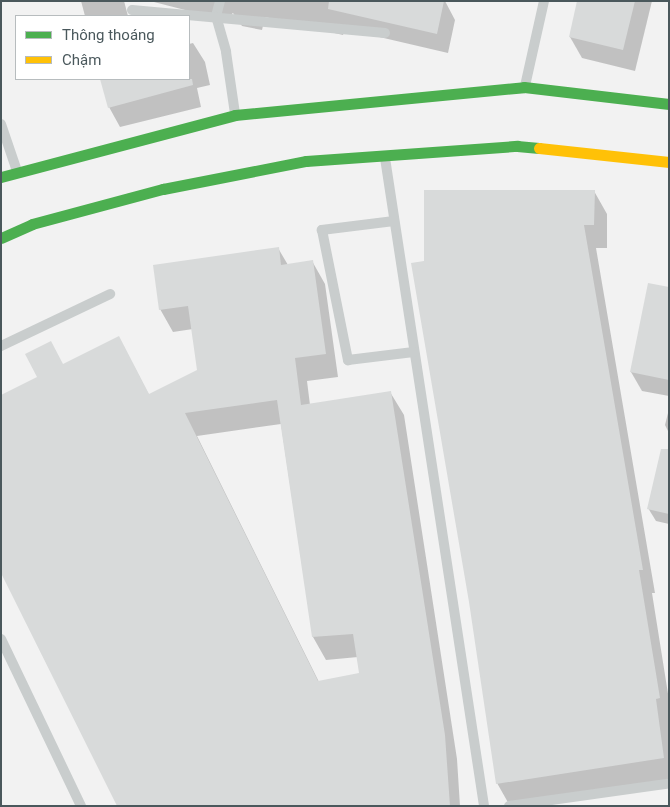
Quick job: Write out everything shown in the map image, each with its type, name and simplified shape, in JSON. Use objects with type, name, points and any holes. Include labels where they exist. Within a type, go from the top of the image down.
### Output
[{"type":"street","points":[[1,176],[235,115],[524,87],[669,104]]},
{"type":"street","points":[[1,238],[32,224],[163,189],[306,162],[385,158],[517,146],[669,162]]},
{"type":"lane","points":[[220,1],[216,16],[226,52],[235,115]]},
{"type":"lane","points":[[524,87],[544,1]]},
{"type":"lane","points":[[132,10],[216,16],[385,33]]},
{"type":"lane","points":[[1,124],[17,172]]},
{"type":"lane","points":[[385,158],[484,806]]},
{"type":"lane","points":[[394,221],[322,230],[348,360],[414,352]]},
{"type":"lane","points":[[1,346],[110,294]]},
{"type":"lane","points":[[1,639],[81,806]]},
{"type":"lane","points":[[509,806],[666,784]]},
{"type":"building","points":[[329,1],[444,1],[437,34],[328,9]]},
{"type":"building","points":[[577,1],[635,1],[623,50],[569,37]]},
{"type":"building","points":[[192,79],[193,85],[108,108],[100,80]]},
{"type":"building","points":[[424,190],[595,190],[594,225],[584,225],[643,570],[639,570],[660,698],[656,699],[664,758],[496,784],[469,602],[411,263],[424,261]]},
{"type":"building","points":[[279,247],[281,265],[313,260],[326,354],[295,358],[301,405],[391,391],[445,735],[450,806],[117,806],[1,573],[1,395],[37,377],[25,354],[51,341],[63,364],[119,336],[149,394],[197,370],[188,306],[159,310],[153,265]],"holes":[[[277,400],[312,637],[353,634],[359,673],[318,681],[185,413]]]},
{"type":"building","points":[[648,283],[669,287],[669,380],[630,372]]},
{"type":"building","points":[[661,449],[669,449],[669,514],[647,509]]},
{"type":"traffic: fast","points":[[1,177],[235,115],[524,87],[669,104]]},
{"type":"traffic: fast","points":[[1,238],[32,224],[163,189],[306,161],[517,146],[539,148]]},
{"type":"traffic: slow","points":[[539,148],[669,162]]}]
